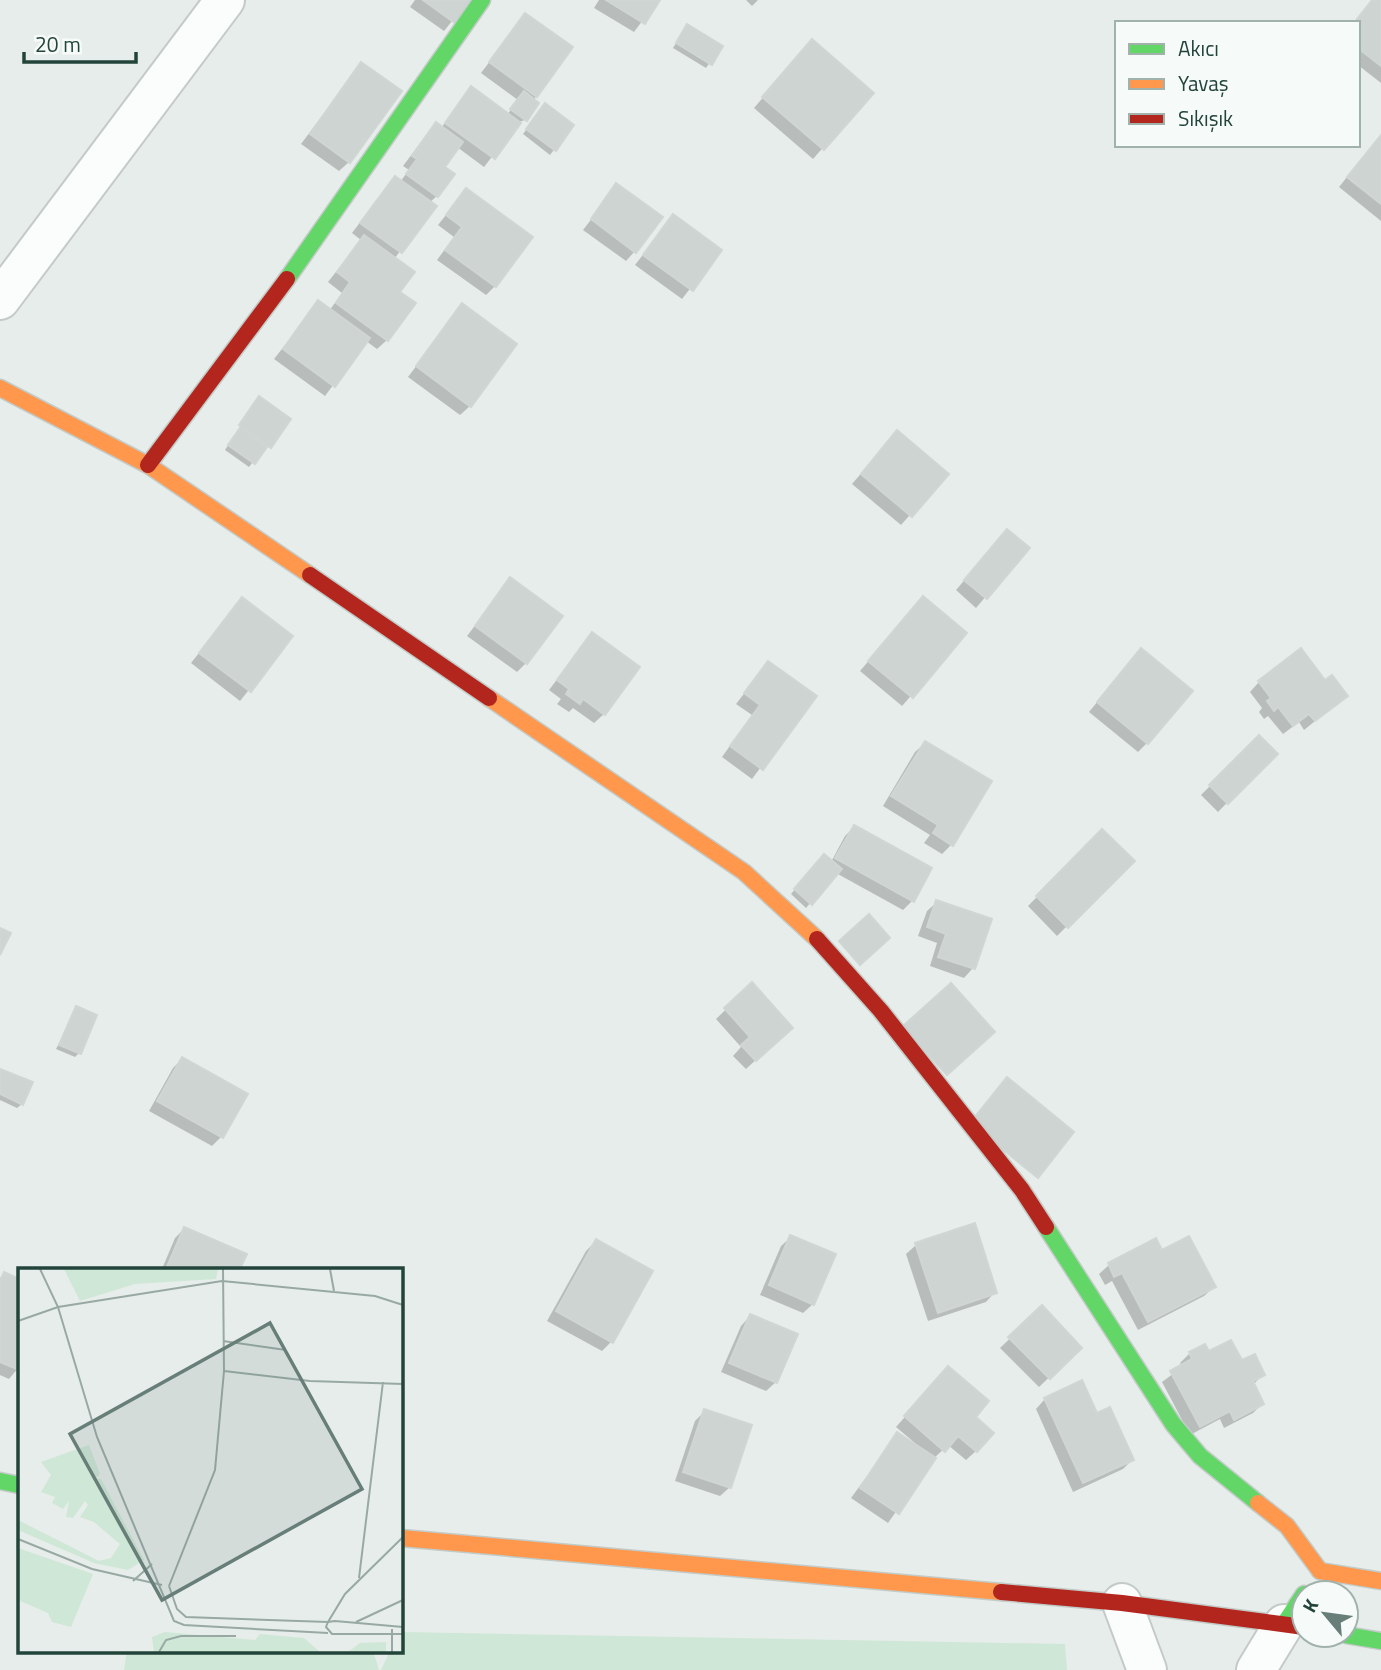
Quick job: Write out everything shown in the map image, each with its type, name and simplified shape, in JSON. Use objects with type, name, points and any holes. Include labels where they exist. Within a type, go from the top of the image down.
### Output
[{"type":"street","points":[[0,300],[225,0]]},
{"type":"street","points":[[148,465],[323,232],[482,0]]},
{"type":"street","points":[[0,388],[148,465],[744,872],[818,940],[881,1011],[1022,1190],[1173,1424],[1200,1456],[1287,1526],[1320,1571],[1381,1581]]},
{"type":"street","points":[[0,1480],[18,1485]]},
{"type":"street","points":[[402,1538],[1122,1603],[1290,1610]]},
{"type":"street","points":[[1316,1579],[1320,1571]]},
{"type":"street","points":[[1122,1603],[1147,1670]]},
{"type":"street","points":[[1256,1670],[1290,1623]]},
{"type":"street","points":[[1360,1637],[1381,1641]]},
{"type":"green space","points":[[402,1632],[1065,1644],[1067,1670],[381,1670],[390,1652],[402,1652]]},
{"type":"green space","points":[[127,1652],[373,1652],[379,1670],[124,1670]]},
{"type":"building","points":[[423,0],[471,0],[455,23]]},
{"type":"building","points":[[606,0],[660,0],[645,24]]},
{"type":"building","points":[[1372,0],[1381,0],[1381,66],[1360,50],[1360,21],[1356,21]]},
{"type":"building","points":[[525,13],[573,47],[537,97],[489,62]]},
{"type":"building","points":[[687,24],[723,46],[712,65],[676,43]]},
{"type":"building","points":[[812,39],[874,93],[824,150],[762,97]]},
{"type":"building","points":[[361,62],[402,91],[350,163],[310,134]]},
{"type":"building","points":[[471,86],[521,123],[495,159],[445,123]]},
{"type":"building","points":[[524,91],[539,103],[527,121],[510,109]]},
{"type":"building","points":[[545,103],[574,125],[556,151],[526,129]]},
{"type":"building","points":[[436,122],[463,142],[445,167],[455,174],[438,197],[406,174],[417,159],[412,156]]},
{"type":"building","points":[[1381,135],[1381,204],[1347,177]]},
{"type":"building","points":[[395,176],[437,206],[402,253],[360,223]]},
{"type":"building","points":[[616,183],[663,217],[636,253],[591,219]]},
{"type":"building","points":[[466,188],[533,237],[496,287],[445,250],[462,227],[446,215]]},
{"type":"building","points":[[673,214],[722,250],[693,291],[643,255]]},
{"type":"building","points":[[364,235],[415,272],[400,292],[416,303],[388,341],[336,303],[350,282],[337,272]]},
{"type":"building","points":[[318,300],[370,338],[335,387],[283,349]]},
{"type":"building","points":[[462,303],[517,344],[471,407],[416,366]]},
{"type":"building","points":[[259,396],[291,419],[271,448],[239,425]]},
{"type":"building","points":[[240,428],[267,447],[255,464],[228,445]]},
{"type":"building","points":[[897,430],[949,474],[912,517],[861,474]]},
{"type":"building","points":[[1007,529],[1030,548],[987,599],[964,580]]},
{"type":"building","points":[[510,577],[563,616],[527,664],[475,626]]},
{"type":"building","points":[[923,596],[967,633],[913,698],[868,661]]},
{"type":"building","points":[[242,597],[293,636],[251,692],[199,653]]},
{"type":"building","points":[[592,632],[640,667],[605,715],[583,699],[580,704],[566,694],[569,689],[557,680]]},
{"type":"building","points":[[1141,648],[1193,691],[1148,744],[1097,702]]},
{"type":"building","points":[[1301,648],[1325,680],[1332,675],[1348,696],[1315,721],[1309,714],[1293,726],[1278,707],[1274,711],[1267,701],[1271,698],[1258,681]]},
{"type":"building","points":[[768,661],[817,696],[763,770],[730,746],[760,705],[744,693]]},
{"type":"building","points":[[1259,735],[1278,754],[1228,804],[1209,785]]},
{"type":"building","points":[[925,741],[992,781],[953,846],[933,833],[938,825],[891,796]]},
{"type":"building","points":[[854,825],[932,868],[914,902],[835,858]]},
{"type":"building","points":[[1102,829],[1135,861],[1068,928],[1036,896]]},
{"type":"building","points":[[824,854],[842,869],[812,905],[794,889]]},
{"type":"building","points":[[936,900],[992,919],[975,969],[938,957],[946,934],[927,927]]},
{"type":"building","points":[[869,914],[890,938],[860,965],[839,941]]},
{"type":"building","points":[[0,928],[11,933],[0,955]]},
{"type":"building","points":[[752,982],[793,1028],[756,1061],[741,1045],[750,1037],[724,1008]]},
{"type":"building","points":[[951,983],[995,1032],[947,1075],[903,1026]]},
{"type":"building","points":[[76,1006],[97,1015],[81,1054],[59,1045]]},
{"type":"building","points":[[182,1057],[248,1094],[223,1138],[157,1101]]},
{"type":"building","points":[[0,1069],[33,1082],[23,1105],[0,1094]]},
{"type":"building","points":[[1007,1077],[1074,1132],[1038,1178],[970,1123]]},
{"type":"building","points":[[975,1223],[997,1293],[938,1313],[915,1243]]},
{"type":"building","points":[[184,1227],[247,1254],[240,1268],[166,1268]]},
{"type":"building","points":[[790,1235],[836,1254],[814,1305],[769,1285]]},
{"type":"building","points":[[1189,1236],[1216,1287],[1148,1322],[1122,1273],[1114,1277],[1108,1263],[1156,1238],[1162,1250]]},
{"type":"building","points":[[596,1239],[653,1271],[613,1343],[556,1311]]},
{"type":"building","points":[[4,1272],[18,1279],[18,1370],[0,1362],[0,1281]]},
{"type":"building","points":[[1042,1305],[1082,1348],[1050,1379],[1008,1337]]},
{"type":"building","points":[[750,1314],[798,1334],[777,1383],[729,1363]]},
{"type":"building","points":[[1231,1340],[1242,1360],[1255,1354],[1265,1375],[1253,1381],[1264,1404],[1234,1420],[1230,1411],[1200,1427],[1170,1371],[1192,1359],[1189,1352],[1205,1344],[1209,1351]]},
{"type":"building","points":[[948,1366],[989,1401],[976,1417],[994,1433],[977,1452],[958,1436],[945,1452],[904,1416]]},
{"type":"building","points":[[1082,1380],[1097,1413],[1110,1407],[1134,1460],[1083,1483],[1044,1398]]},
{"type":"building","points":[[704,1409],[752,1425],[731,1488],[683,1472]]},
{"type":"building","points":[[897,1432],[936,1458],[899,1514],[860,1488]]},
{"type":"traffic: fast","points":[[287,279],[482,0]]},
{"type":"traffic: fast","points":[[1046,1227],[1173,1424],[1200,1456],[1258,1503]]},
{"type":"traffic: fast","points":[[0,1481],[18,1485]]},
{"type":"traffic: fast","points":[[1284,1624],[1290,1615]]},
{"type":"traffic: fast","points":[[1360,1637],[1381,1641]]},
{"type":"traffic: slow","points":[[0,388],[148,465],[310,575]]},
{"type":"traffic: slow","points":[[489,698],[744,872],[817,939]]},
{"type":"traffic: slow","points":[[1258,1503],[1287,1526],[1320,1571]]},
{"type":"traffic: slow","points":[[402,1538],[1001,1592]]},
{"type":"traffic: slow","points":[[1320,1571],[1381,1581]]},
{"type":"traffic: jam","points":[[148,465],[287,279]]},
{"type":"traffic: jam","points":[[310,575],[489,698]]},
{"type":"traffic: jam","points":[[817,939],[881,1011],[1022,1190],[1046,1227]]},
{"type":"traffic: jam","points":[[1001,1592],[1122,1603],[1290,1625]]}]
